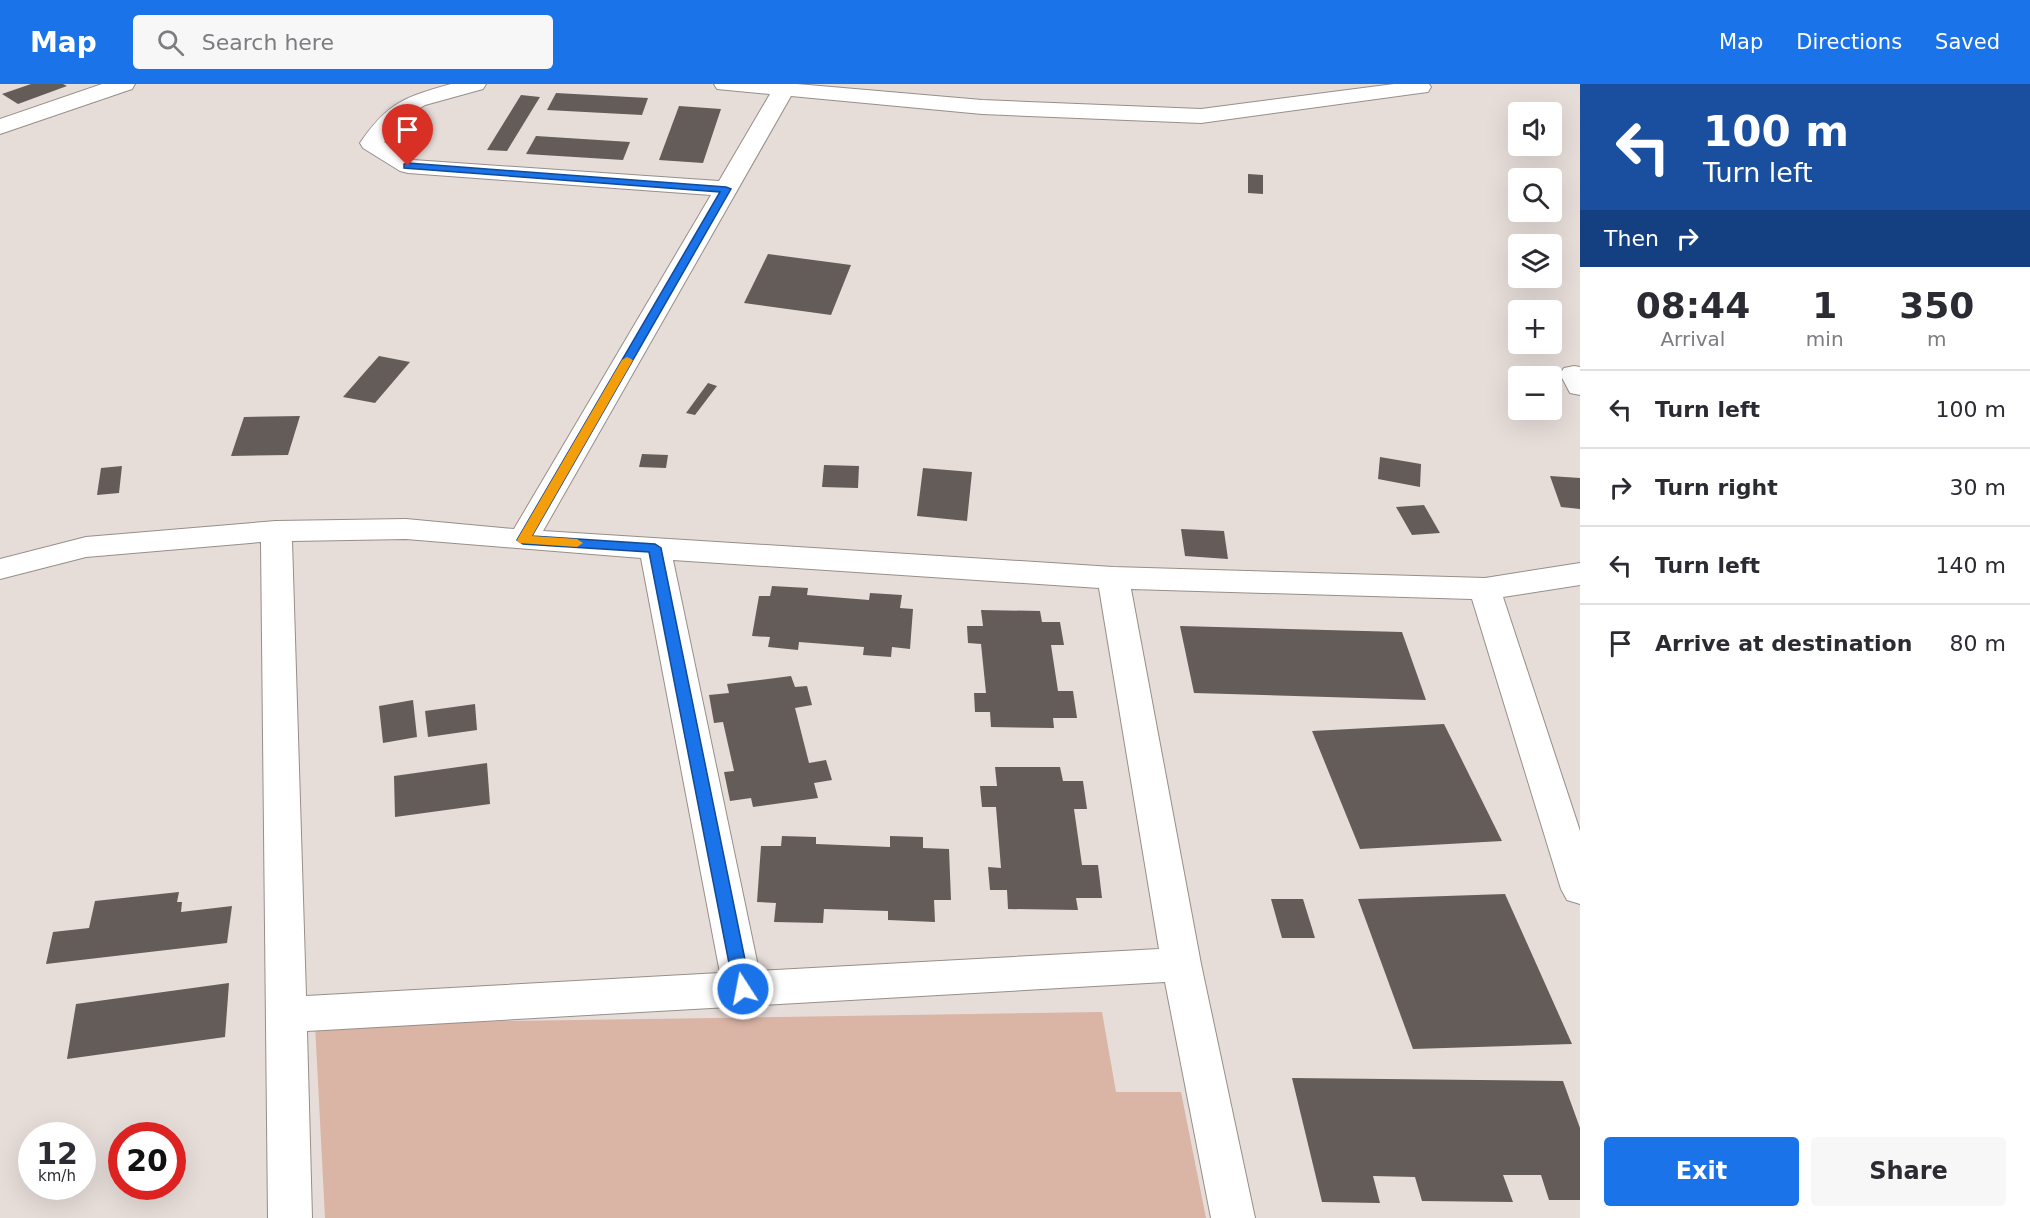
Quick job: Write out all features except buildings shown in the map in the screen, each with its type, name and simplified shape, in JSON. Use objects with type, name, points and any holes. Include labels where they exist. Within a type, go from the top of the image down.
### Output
[{"type":"street","points":[[0,127],[63,102],[124,84]]},
{"type":"street","points":[[475,84],[417,100],[398,112],[371,143],[408,166],[726,189]]},
{"type":"street","points":[[725,84],[982,106],[1201,116],[1420,87]]},
{"type":"street","points":[[523,540],[784,89]]},
{"type":"street","points":[[0,569],[86,547],[276,531],[406,530],[523,540],[1113,578],[1485,589],[1580,574]]},
{"type":"street","points":[[276,531],[290,1218]]},
{"type":"street","points":[[655,548],[743,989]]},
{"type":"street","points":[[1113,578],[1180,964],[1233,1218]]},
{"type":"street","points":[[1485,589],[1580,889]]},
{"type":"street","points":[[286,1015],[1180,964]]},
{"type":"shaded area","points":[[1102,1012],[1116,1092],[1181,1092],[1206,1218],[325,1218],[315,1024]]},
{"type":"slow traffic","points":[[577,543],[523,540],[627,360]]},
{"type":"route","points":[[408,166],[726,189],[523,540],[655,548],[743,989]]}]
